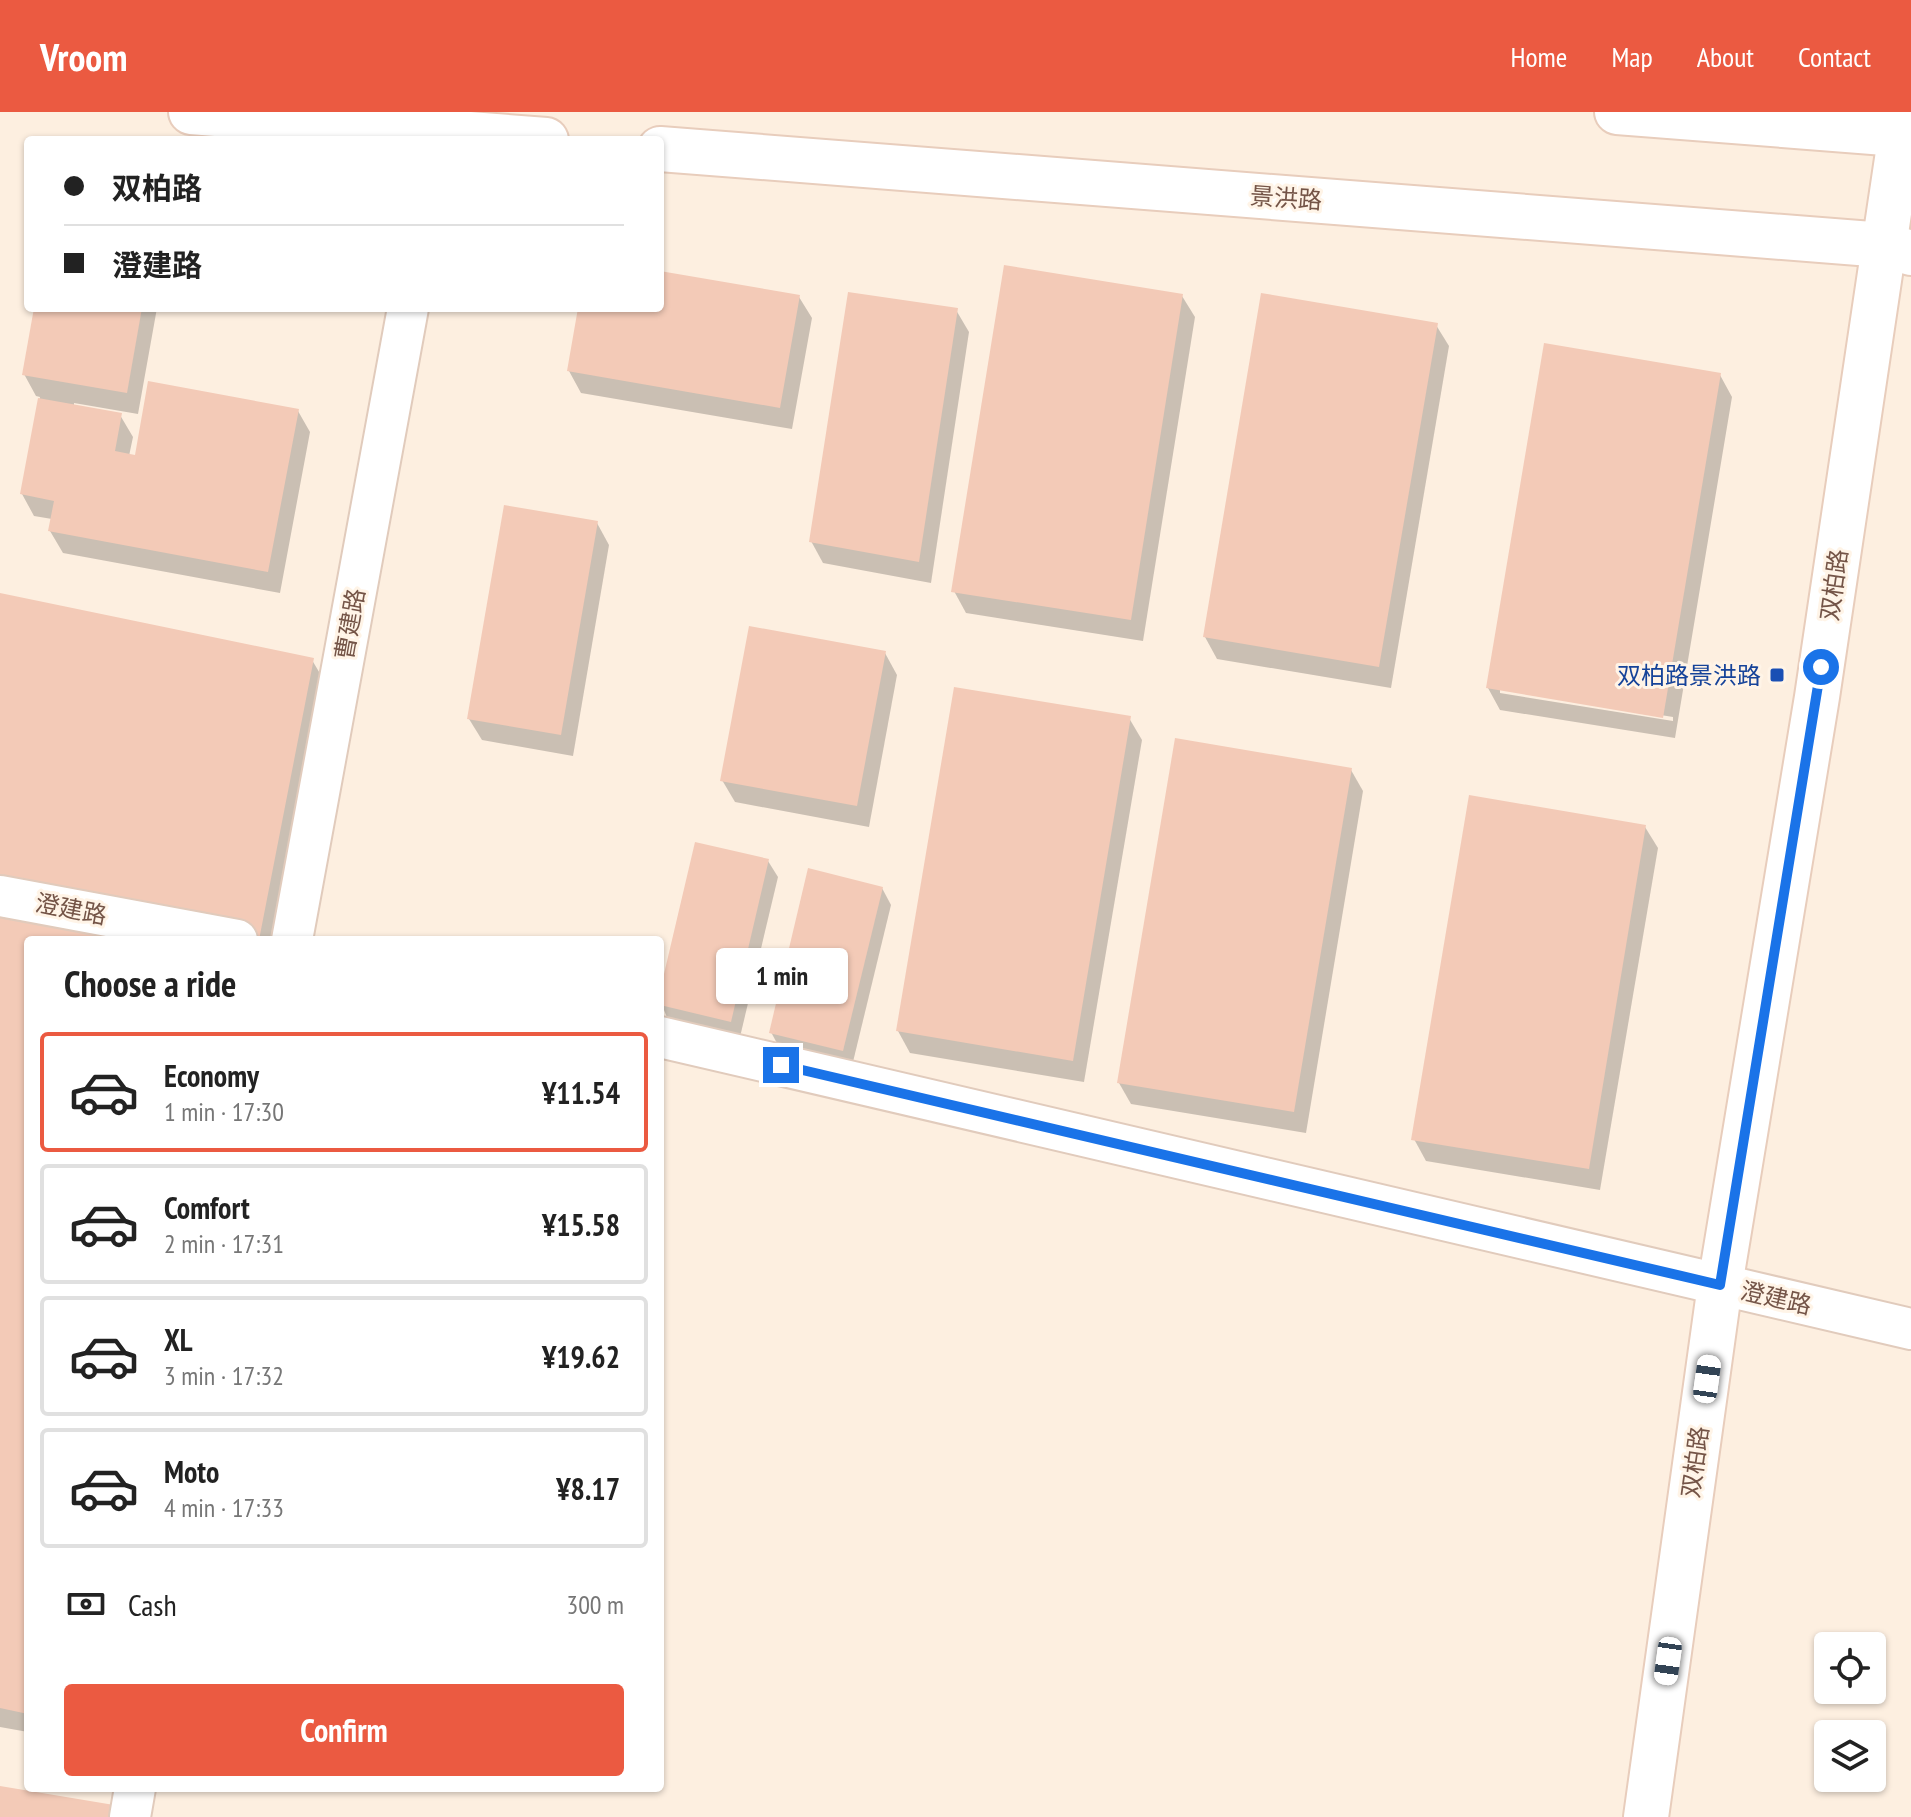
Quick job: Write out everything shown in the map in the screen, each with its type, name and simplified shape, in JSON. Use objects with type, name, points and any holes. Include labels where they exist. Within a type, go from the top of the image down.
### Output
[{"type":"main road","points":[[191,112],[441,128],[511,136]]},
{"type":"main road","points":[[1617,112],[1906,127]]},
{"type":"main road","name":"双柏路","points":[[1646,1817],[1720,1285],[1814,712],[1898,249],[1906,127]]},
{"type":"main road","name":"景洪路","points":[[664,149],[1898,249]]},
{"type":"street","name":"曹建路","points":[[293,936],[407,312]]},
{"type":"street","name":"澄建路","points":[[0,896],[215,936]]},
{"type":"street","name":"澄建路","points":[[664,1038],[1911,1329]]},
{"type":"street","points":[[130,1817],[134,1792]]},
{"type":"building","points":[[1004,265],[1183,294],[1131,620],[951,592]]},
{"type":"building","points":[[664,272],[800,295],[780,408],[567,371],[577,312],[664,312]]},
{"type":"building","points":[[848,292],[958,308],[919,562],[809,542]]},
{"type":"building","points":[[1261,293],[1438,323],[1379,667],[1203,637]]},
{"type":"building","points":[[33,312],[141,312],[127,393],[22,375]]},
{"type":"building","points":[[1544,343],[1721,373],[1663,718],[1486,688]]},
{"type":"building","points":[[148,381],[299,409],[268,572],[48,531],[54,501],[20,494],[38,398],[122,413],[115,451],[135,455]]},
{"type":"building","points":[[504,505],[598,521],[561,735],[467,719]]},
{"type":"building","points":[[0,593],[314,658],[260,936],[24,936],[24,1713],[0,1708]]},
{"type":"building","points":[[749,626],[886,651],[857,806],[720,781]]},
{"type":"building","points":[[954,687],[1131,716],[1073,1061],[896,1031]]},
{"type":"building","points":[[1175,738],[1352,768],[1294,1112],[1117,1083]]},
{"type":"building","points":[[1469,795],[1646,825],[1589,1169],[1411,1140]]},
{"type":"building","points":[[695,842],[769,859],[731,1022],[664,1006],[664,974]]},
{"type":"building","points":[[808,868],[883,887],[843,1051],[769,1033]]},
{"type":"building","points":[[0,1786],[114,1805],[112,1817],[0,1817]]},
{"type":"place","name":"双柏路景洪路","points":[[1777,675]]},
{"type":"route","points":[[781,1065],[1720,1285],[1821,667]]}]
